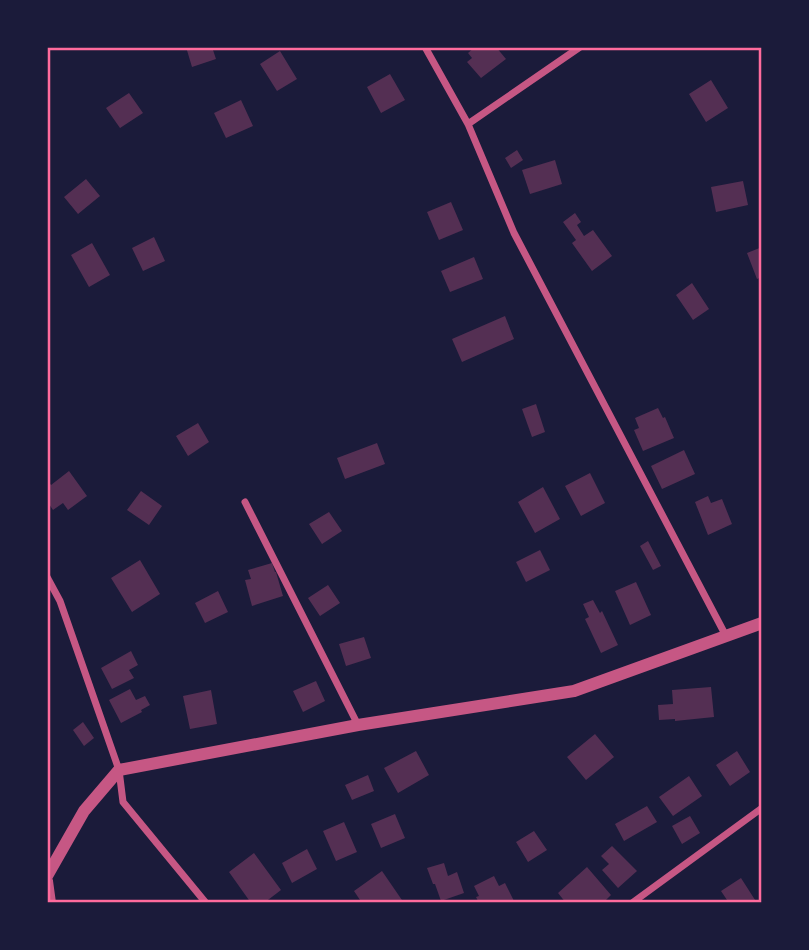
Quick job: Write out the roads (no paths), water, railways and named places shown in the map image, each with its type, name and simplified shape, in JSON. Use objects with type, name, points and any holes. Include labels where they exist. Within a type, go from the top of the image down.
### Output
[{"type":"street","points":[[425,47],[468,124],[514,233],[726,636]]},
{"type":"street","points":[[468,124],[580,47]]},
{"type":"street","points":[[245,502],[358,725]]},
{"type":"street","points":[[47,577],[60,601],[119,770],[123,802],[206,903]]},
{"type":"street","points":[[50,903],[47,878],[84,811],[119,770],[358,725],[574,691],[762,623]]},
{"type":"street","points":[[632,903],[762,808]]}]
